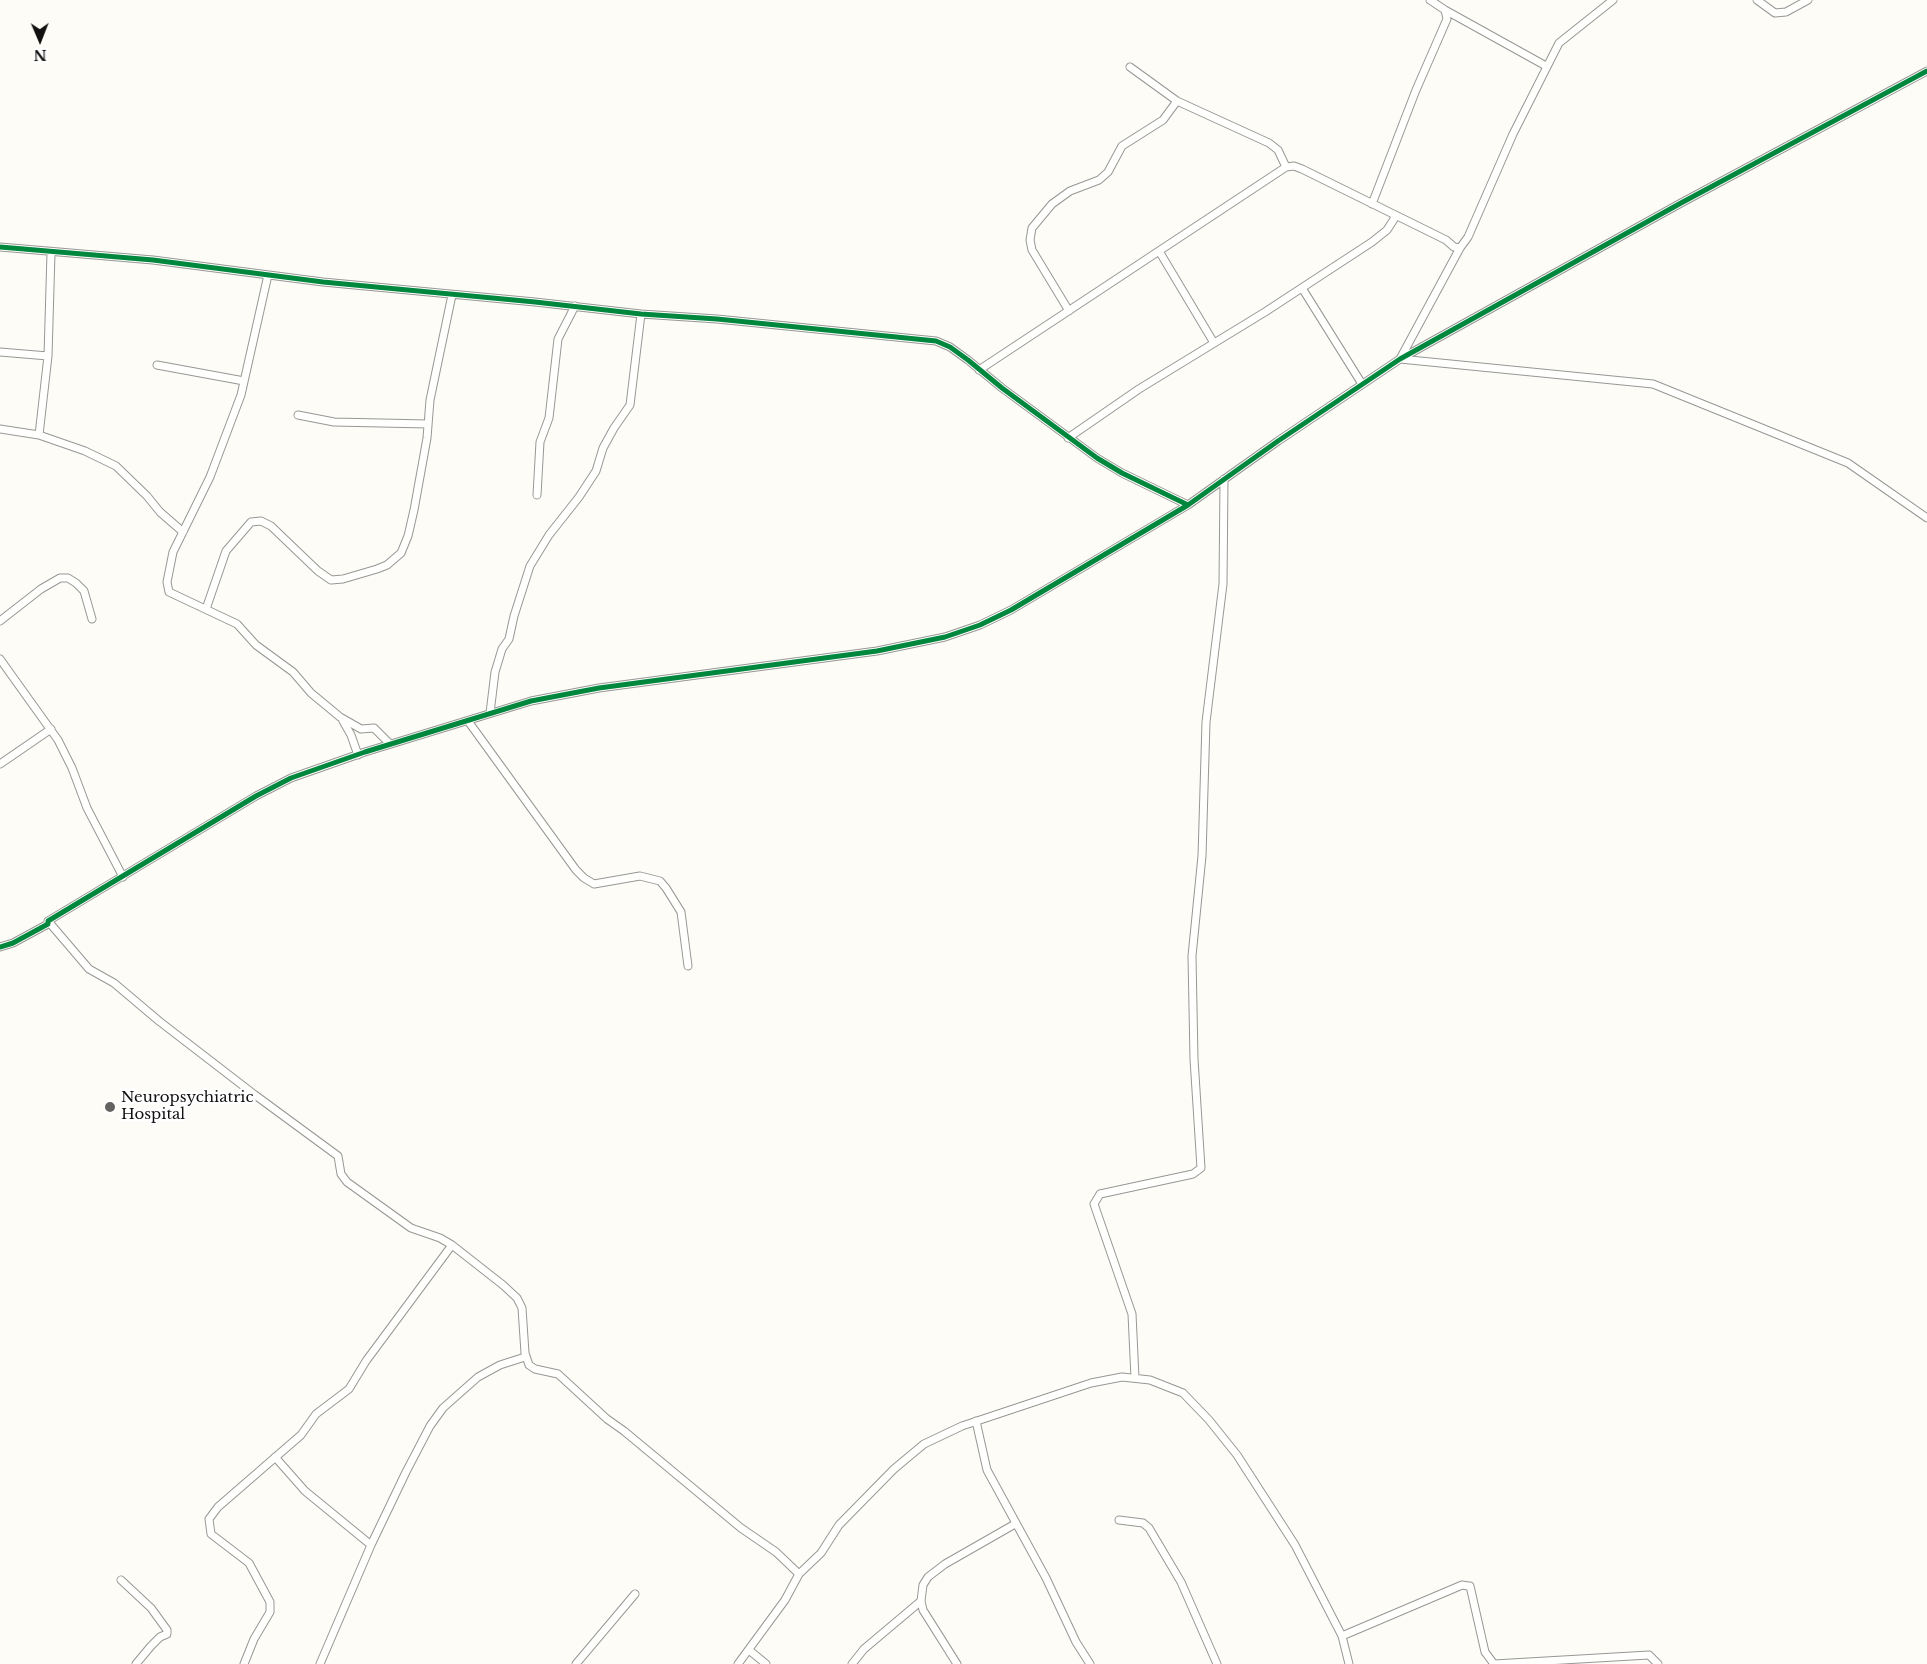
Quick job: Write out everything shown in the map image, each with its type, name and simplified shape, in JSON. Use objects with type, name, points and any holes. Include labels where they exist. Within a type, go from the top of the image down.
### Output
[{"type":"street","points":[[1430,0],[1546,66]]},
{"type":"street","points":[[1400,359],[1460,248],[1468,237],[1513,134],[1559,42],[1614,0]]},
{"type":"street","points":[[1757,0],[1774,13],[1786,12],[1808,0]]},
{"type":"street","points":[[1372,204],[1416,90],[1447,20],[1445,10]]},
{"type":"street","points":[[1130,66],[1177,101],[1269,143],[1278,150],[1286,167]]},
{"type":"street","points":[[0,947],[13,943],[48,924],[48,921],[256,796],[291,778],[390,744],[531,701],[599,688],[877,651],[952,635],[1011,610],[1188,504],[1400,359],[1681,202],[1927,71]]},
{"type":"street","points":[[1069,311],[1032,250],[1030,240],[1032,228],[1052,204],[1070,191],[1099,180],[1108,172],[1122,146],[1163,120],[1177,101]]},
{"type":"street","points":[[980,370],[1286,167],[1294,166],[1302,169],[1446,240],[1454,247],[1460,248]]},
{"type":"street","points":[[1068,438],[1139,389],[1214,344],[1372,242],[1388,230],[1396,216]]},
{"type":"street","points":[[0,247],[51,253],[153,260],[268,275],[641,314],[936,341],[950,347],[1068,438],[1122,473],[1188,504]]},
{"type":"street","points":[[1159,251],[1214,344]]},
{"type":"street","points":[[40,435],[48,356],[51,253]]},
{"type":"street","points":[[268,275],[244,381],[210,476],[183,532],[169,568],[167,582],[169,592],[237,624],[256,645],[293,672],[311,693],[340,717],[361,730],[374,728],[390,744]]},
{"type":"street","points":[[1302,288],[1362,384]]},
{"type":"street","points":[[206,609],[226,551],[251,522],[260,521],[271,526],[318,571],[331,580],[342,579],[387,565],[401,553],[408,536],[428,424],[430,400],[452,295]]},
{"type":"street","points":[[536,495],[540,442],[549,418],[558,338],[575,306]]},
{"type":"street","points":[[490,712],[495,672],[502,649],[509,640],[514,616],[530,566],[549,535],[579,497],[596,471],[610,434],[630,405],[641,314]]},
{"type":"street","points":[[0,352],[48,356]]},
{"type":"street","points":[[1400,359],[1653,384],[1848,463],[1927,518]]},
{"type":"street","points":[[157,365],[244,381]]},
{"type":"street","points":[[298,415],[334,422],[428,424]]},
{"type":"street","points":[[0,429],[40,435],[86,451],[116,466],[147,496],[160,512],[183,532]]},
{"type":"street","points":[[1135,1378],[1132,1314],[1094,1204],[1100,1194],[1193,1174],[1201,1168],[1194,1059],[1192,956],[1202,856],[1206,722],[1223,584],[1224,480]]},
{"type":"street","points":[[0,620],[41,589],[60,578],[68,578],[84,591],[92,619]]},
{"type":"street","points":[[0,659],[51,729],[66,755],[87,808],[123,877]]},
{"type":"street","points":[[340,717],[352,735],[358,755]]},
{"type":"street","points":[[468,720],[576,870],[584,878],[594,884],[634,876],[660,881],[681,912],[688,966]]},
{"type":"street","points":[[0,764],[51,729]]},
{"type":"street","points":[[48,921],[89,969],[114,983],[159,1021],[338,1156],[341,1174],[347,1182],[411,1228],[452,1244],[519,1301],[523,1312],[525,1357],[535,1369],[558,1374],[607,1419],[624,1430],[741,1528],[776,1552],[799,1574]]},
{"type":"street","points":[[244,1664],[254,1638],[270,1612],[270,1602],[264,1586],[249,1563],[211,1534],[209,1519],[218,1507],[301,1434],[316,1414],[349,1389],[366,1361],[452,1244]]},
{"type":"street","points":[[320,1664],[371,1545],[418,1448],[443,1408],[478,1377],[500,1365],[525,1357]]},
{"type":"street","points":[[738,1664],[785,1600],[799,1574],[821,1553],[839,1525],[894,1469],[924,1444],[976,1421],[1091,1383],[1122,1377],[1150,1380],[1183,1393],[1209,1420],[1237,1455],[1295,1545],[1342,1636],[1349,1664]]},
{"type":"street","points":[[976,1421],[988,1470],[1090,1664]]},
{"type":"street","points":[[275,1457],[305,1491],[371,1545]]},
{"type":"street","points":[[1119,1520],[1143,1523],[1149,1528],[1181,1582],[1217,1664]]},
{"type":"street","points":[[957,1664],[923,1610],[921,1601],[923,1585],[934,1572],[1015,1524]]},
{"type":"street","points":[[121,1580],[151,1608],[167,1630],[167,1634],[160,1637],[136,1664]]},
{"type":"street","points":[[1342,1636],[1462,1585],[1470,1586],[1485,1652],[1494,1664],[1649,1655],[1658,1664]]},
{"type":"street","points":[[576,1664],[635,1594]]},
{"type":"street","points":[[852,1664],[864,1649],[921,1601]]},
{"type":"street","points":[[749,1650],[766,1664]]},
{"type":"cycle path","points":[[0,947],[13,943],[48,924],[48,921],[256,796],[291,778],[365,752],[531,701],[599,688],[877,651],[945,637],[980,625],[1011,610],[1188,505],[1278,441],[1400,359],[1681,203],[1927,71]]},
{"type":"cycle path","points":[[0,247],[153,260],[323,282],[641,314],[717,319],[936,341],[950,347],[968,360],[1002,388],[1097,458],[1122,473],[1188,505]]},
{"type":"place","name":"Neuropsychiatric Hospital","points":[[110,1107]]}]
